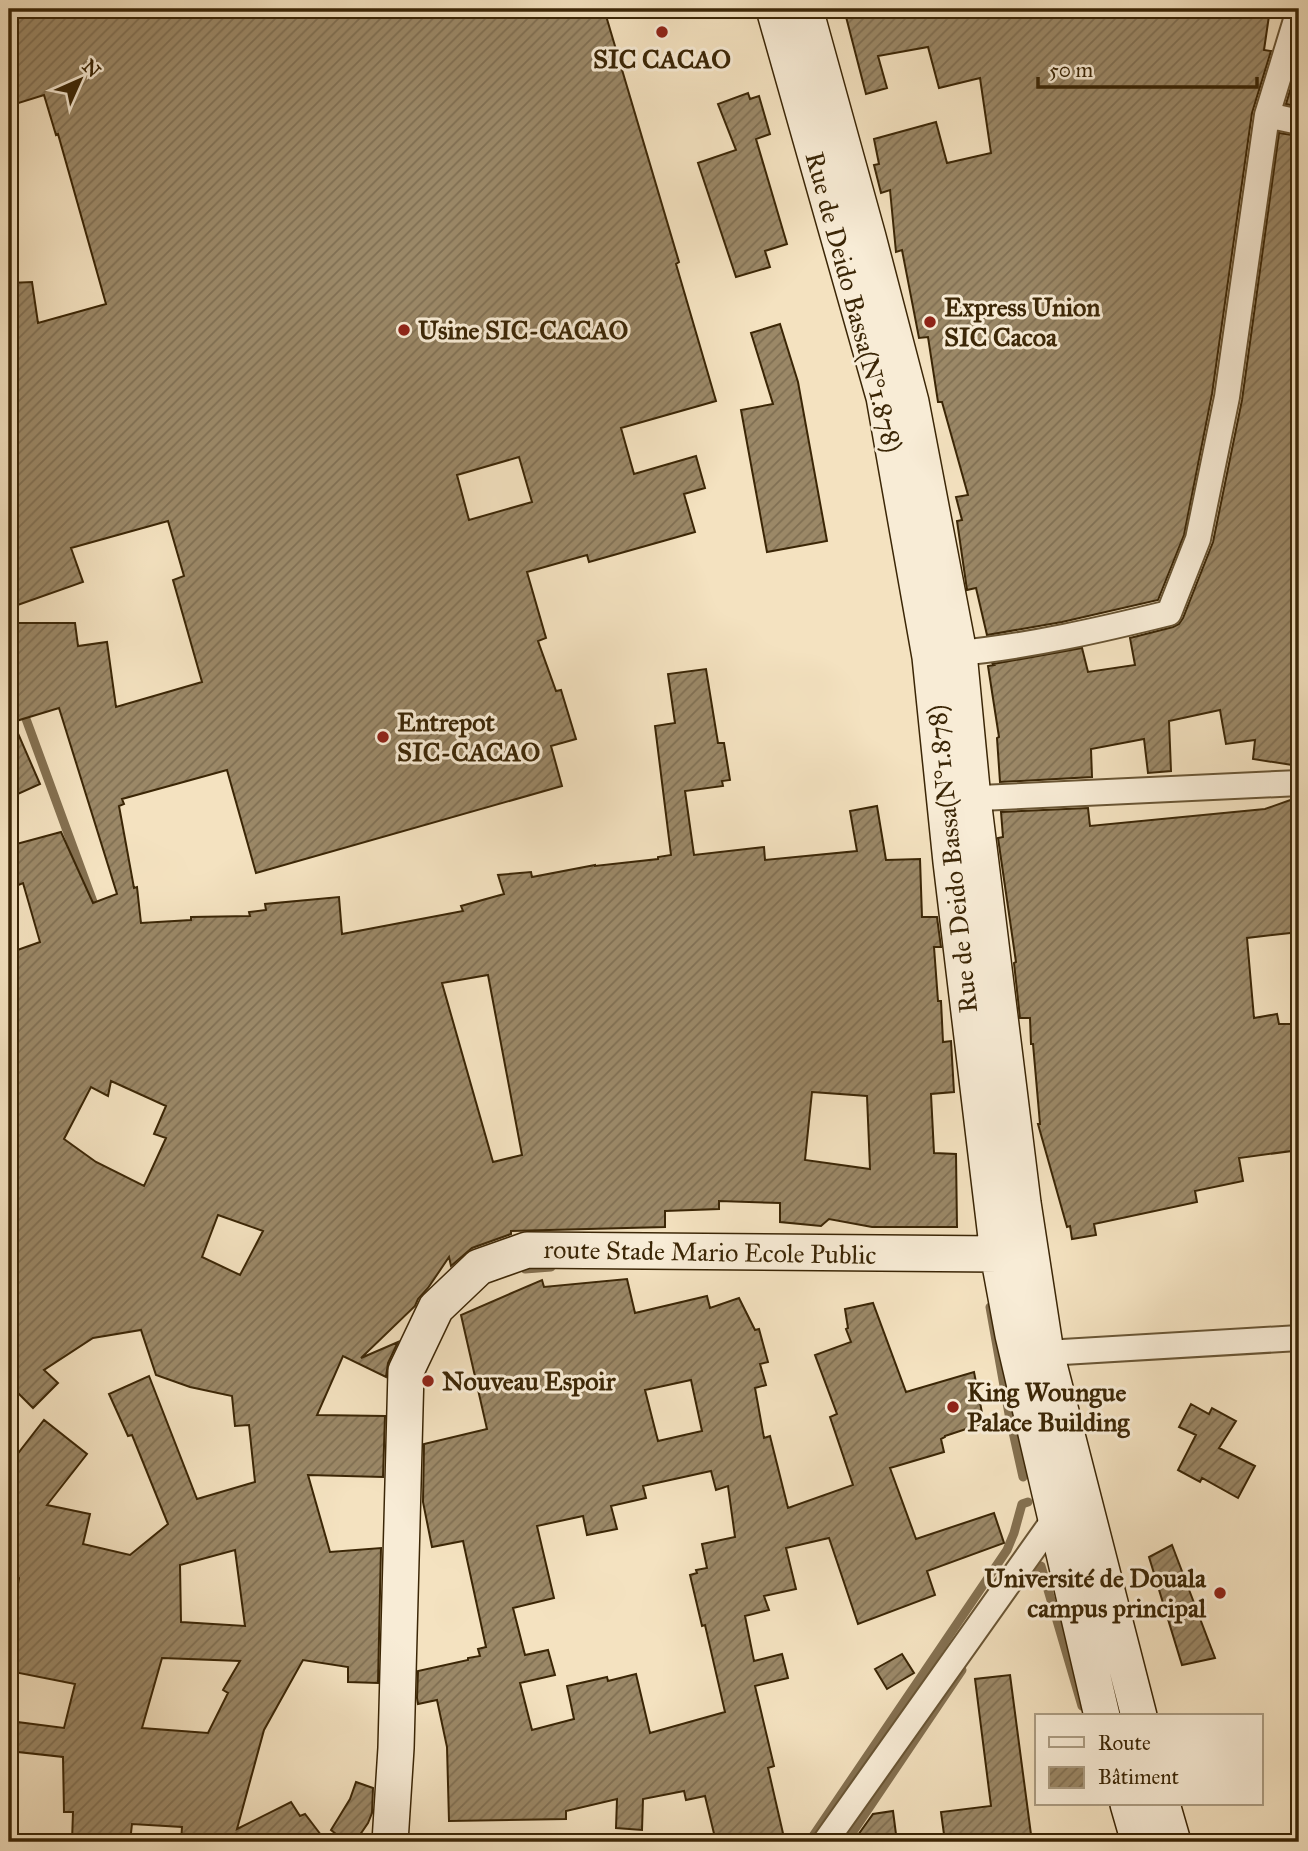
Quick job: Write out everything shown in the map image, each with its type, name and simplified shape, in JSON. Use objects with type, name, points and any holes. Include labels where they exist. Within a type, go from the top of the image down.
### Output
[{"type":"main road","name":"Rue de Deido Bassa(N°1.878)","points":[[774,9],[884,397],[930,657],[959,799],[998,1254],[1013,1335],[1102,1714]]},
{"type":"main road","points":[[805,9],[911,402],[959,653],[959,799],[1022,1190],[1045,1353],[1138,1714]]},
{"type":"main road","name":"route Stade Mario Ecole Public","points":[[390,1842],[396,1748],[406,1371],[436,1308],[480,1267],[527,1250],[998,1254]]},
{"type":"main road","points":[[1129,1806],[1139,1842]]},
{"type":"main road","points":[[1162,1806],[1173,1842]]},
{"type":"street","points":[[959,653],[1000,649],[1092,632],[1169,612],[1199,539],[1227,397],[1267,115],[1299,10]]},
{"type":"street","points":[[1267,115],[1299,122]]},
{"type":"street","points":[[959,799],[1299,783]]},
{"type":"street","points":[[1045,1353],[1299,1338]]},
{"type":"street","points":[[825,1842],[1055,1518]]},
{"type":"building","points":[[9,9],[604,9],[679,262],[676,264],[716,401],[621,428],[634,474],[696,456],[705,488],[684,494],[695,532],[589,562],[587,555],[527,572],[546,638],[538,641],[556,691],[561,690],[576,739],[551,746],[562,786],[256,873],[227,770],[122,799],[124,804],[119,806],[134,888],[137,887],[141,923],[191,920],[191,917],[250,916],[249,912],[266,910],[265,904],[339,897],[342,934],[463,911],[461,906],[504,894],[498,875],[531,872],[532,877],[671,855],[655,726],[675,723],[668,674],[706,669],[718,743],[724,743],[730,780],[722,781],[723,786],[685,791],[694,855],[764,847],[765,860],[857,851],[850,811],[877,806],[886,860],[920,859],[922,917],[937,917],[941,947],[934,947],[938,1001],[941,1001],[943,1042],[951,1041],[954,1092],[931,1094],[934,1153],[956,1154],[957,1227],[872,1227],[829,1219],[821,1226],[780,1222],[780,1203],[719,1201],[719,1209],[665,1211],[665,1227],[511,1231],[511,1234],[472,1248],[451,1266],[449,1257],[415,1306],[361,1358],[398,1342],[388,1363],[386,1377],[343,1356],[317,1415],[385,1416],[383,1477],[308,1475],[330,1552],[381,1548],[378,1683],[348,1682],[348,1667],[303,1660],[264,1730],[237,1829],[291,1802],[300,1816],[305,1814],[321,1835],[305,1842],[181,1842],[182,1827],[132,1824],[130,1842],[72,1842],[73,1812],[64,1812],[63,1757],[9,1751],[9,1721],[64,1728],[75,1684],[9,1671],[9,1637],[19,1578],[9,1573],[9,1465],[44,1420],[87,1454],[47,1505],[90,1514],[83,1544],[130,1555],[168,1524],[132,1435],[128,1436],[109,1394],[149,1376],[197,1499],[255,1482],[249,1425],[235,1426],[232,1396],[190,1387],[156,1375],[141,1330],[93,1338],[44,1370],[58,1383],[33,1408],[9,1384],[9,953],[40,942],[23,883],[9,889],[9,846],[61,832],[93,903],[117,894],[59,708],[13,722],[40,784],[9,798],[9,623],[75,623],[78,646],[107,642],[116,707],[202,682],[173,580],[184,576],[168,521],[71,548],[83,582],[9,608],[9,283],[32,282],[38,323],[106,304],[58,134],[56,135],[44,95],[9,106]],"holes":[[[519,457],[532,502],[469,520],[457,475]],[[488,975],[522,1155],[493,1162],[442,983]],[[111,1081],[166,1106],[154,1134],[166,1138],[144,1186],[96,1162],[64,1139],[91,1087],[108,1096]],[[812,1092],[867,1096],[870,1169],[805,1160]],[[218,1215],[263,1231],[240,1275],[202,1257]],[[235,1550],[245,1626],[181,1622],[180,1565]],[[162,1658],[240,1661],[223,1690],[228,1693],[208,1733],[142,1728]]]},
{"type":"building","points":[[844,9],[1270,9],[1264,50],[1271,51],[1252,113],[1212,394],[1184,535],[1158,600],[1062,622],[987,635],[976,588],[967,590],[957,521],[962,520],[956,497],[968,495],[942,402],[938,402],[928,337],[919,338],[902,250],[896,252],[890,190],[881,193],[874,165],[879,164],[874,139],[936,122],[947,163],[991,153],[980,78],[939,88],[928,47],[878,56],[887,88],[866,94]]},
{"type":"building","points":[[1299,60],[1299,107],[1286,104]]},
{"type":"building","points":[[748,93],[750,99],[759,96],[770,134],[756,139],[787,244],[765,251],[770,267],[736,277],[698,163],[736,150],[718,104]]},
{"type":"building","points":[[1279,133],[1299,136],[1299,766],[1253,759],[1255,740],[1226,744],[1220,710],[1169,721],[1171,771],[1148,773],[1144,739],[1091,749],[1092,777],[1000,782],[999,737],[988,666],[1082,648],[1088,672],[1135,665],[1130,638],[1173,627],[1183,618],[1213,542],[1242,400]]},
{"type":"building","points":[[780,324],[798,382],[827,541],[767,552],[741,410],[773,404],[751,333]]},
{"type":"building","points":[[1299,798],[1299,932],[1247,938],[1254,1018],[1277,1014],[1279,1024],[1299,1024],[1299,1150],[1239,1158],[1243,1181],[1195,1191],[1197,1202],[1094,1224],[1096,1235],[1072,1239],[1038,1124],[1030,1018],[1020,1018],[1016,962],[998,838],[1003,837],[1001,812],[1088,808],[1090,826],[1265,809]]},
{"type":"building","points":[[627,1279],[635,1313],[707,1296],[710,1308],[739,1298],[755,1330],[759,1329],[768,1362],[760,1364],[766,1385],[755,1388],[764,1438],[770,1436],[788,1508],[853,1485],[830,1417],[837,1414],[815,1355],[851,1342],[846,1329],[845,1309],[873,1303],[906,1392],[974,1372],[984,1423],[945,1436],[941,1439],[944,1452],[890,1468],[916,1539],[994,1513],[1004,1543],[927,1571],[935,1595],[858,1624],[829,1538],[786,1548],[796,1589],[764,1596],[769,1610],[745,1616],[754,1661],[782,1654],[788,1678],[755,1686],[774,1766],[768,1768],[785,1842],[716,1842],[705,1796],[686,1800],[684,1791],[643,1799],[642,1830],[616,1828],[617,1799],[566,1811],[566,1819],[449,1821],[447,1747],[437,1700],[418,1704],[418,1671],[480,1656],[478,1649],[486,1647],[463,1541],[432,1547],[423,1502],[424,1444],[487,1429],[461,1315],[542,1280],[544,1287]],"holes":[[[691,1380],[702,1431],[658,1441],[645,1390]],[[711,1471],[716,1490],[728,1486],[735,1537],[702,1544],[707,1568],[696,1570],[697,1573],[690,1575],[702,1626],[705,1625],[725,1712],[650,1733],[636,1674],[567,1686],[574,1719],[532,1730],[520,1683],[555,1675],[548,1650],[525,1655],[513,1608],[554,1598],[537,1526],[583,1516],[587,1535],[617,1529],[611,1506],[646,1498],[643,1486]]]},
{"type":"building","points":[[1191,1404],[1209,1414],[1212,1408],[1236,1421],[1219,1448],[1255,1466],[1238,1498],[1202,1478],[1200,1482],[1178,1470],[1196,1435],[1179,1427]]},
{"type":"building","points":[[1172,1545],[1215,1658],[1182,1665],[1149,1557]]},
{"type":"building","points":[[902,1654],[914,1673],[887,1689],[875,1669]]},
{"type":"building","points":[[1010,1675],[1032,1842],[945,1842],[941,1812],[991,1806],[975,1679]]},
{"type":"building","points":[[356,1782],[373,1788],[372,1813],[355,1842],[346,1842],[331,1830],[350,1799]]},
{"type":"building","points":[[893,1811],[897,1842],[853,1842],[873,1814]]},
{"type":"waterway","points":[[22,708],[96,910]]},
{"type":"waterway","points":[[525,1269],[551,1267]]},
{"type":"waterway","points":[[990,1307],[1023,1477]]},
{"type":"waterway","points":[[809,1842],[1007,1550],[1022,1504],[1028,1502]]},
{"type":"waterway","points":[[1022,1583],[1041,1566],[1082,1706]]},
{"type":"waterway","points":[[846,1842],[962,1670]]},
{"type":"place","name":"SIC CACAO","points":[[662,32]]},
{"type":"place","name":"Express Union SIC Cacoa","points":[[930,322]]},
{"type":"place","name":"Usine SIC-CACAO","points":[[404,330]]},
{"type":"place","name":"Entrepot SIC-CACAO","points":[[383,737]]},
{"type":"place","name":"Nouveau Espoir","points":[[428,1381]]},
{"type":"place","name":"King Woungue Palace Building","points":[[953,1407]]},
{"type":"place","name":"Université de Douala campus principal","points":[[1220,1593]]}]
